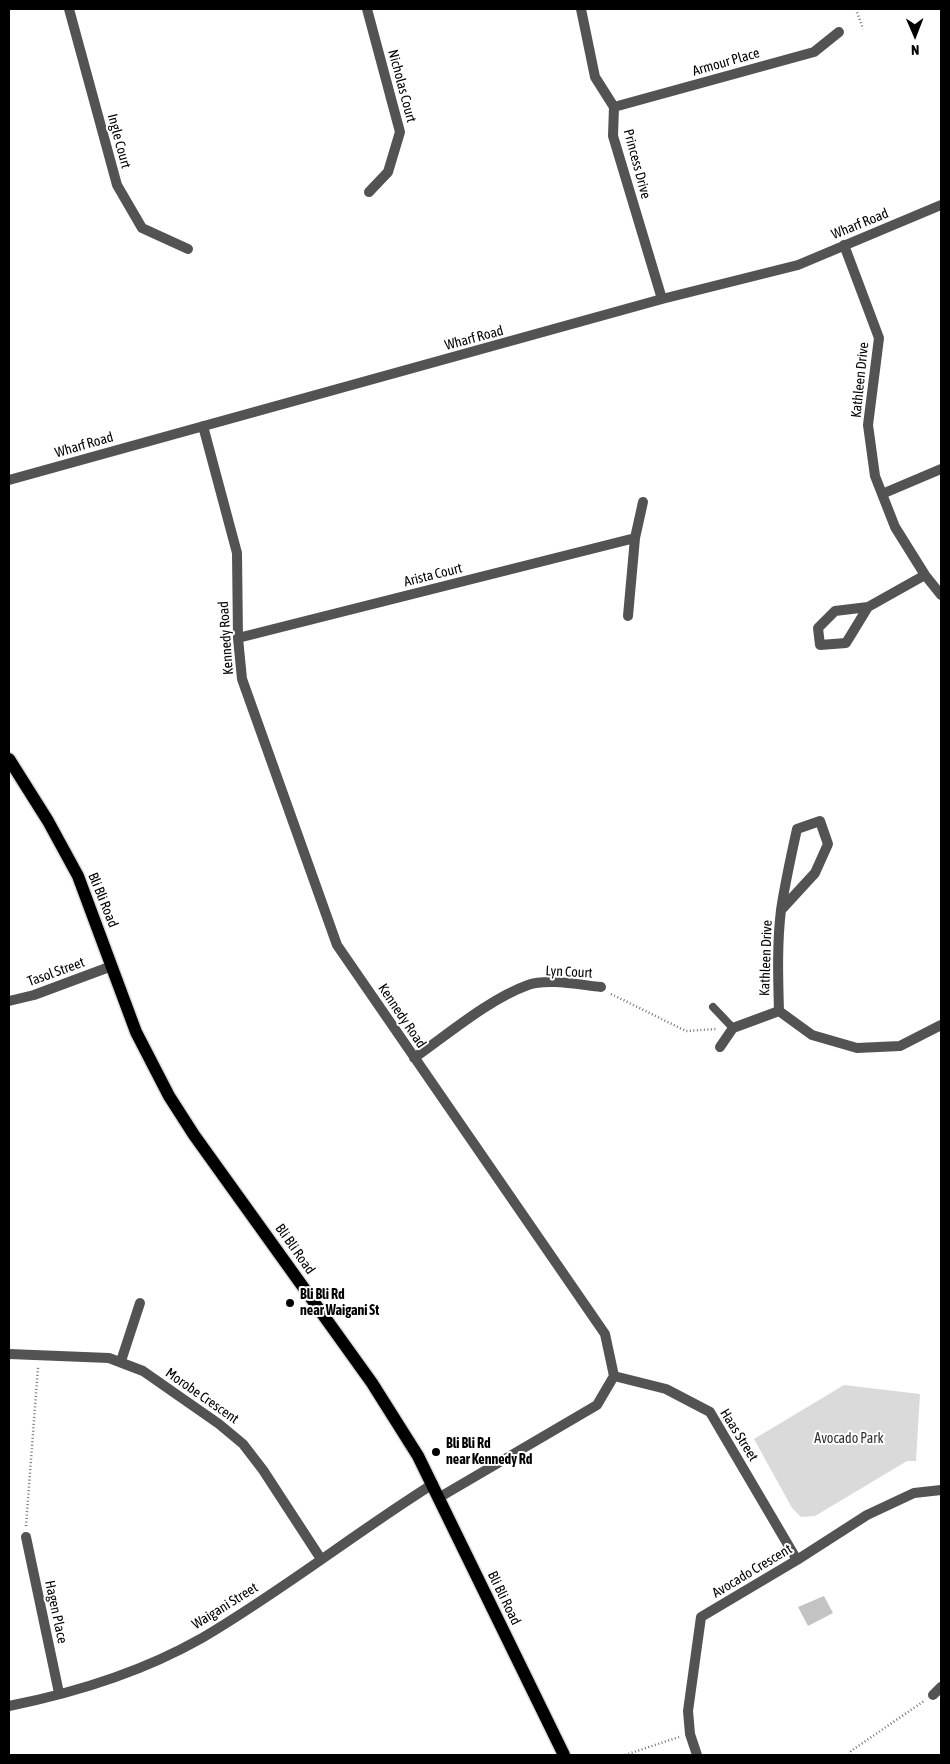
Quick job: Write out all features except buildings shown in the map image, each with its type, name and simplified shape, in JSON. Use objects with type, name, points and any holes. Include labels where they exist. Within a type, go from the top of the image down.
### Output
[{"type":"main road","name":"Bli Bli Road","points":[[9,759],[48,821],[74,869],[136,1032],[169,1096],[194,1135],[372,1383],[418,1456],[440,1497],[564,1755]]},
{"type":"street","name":"Ingle Court","points":[[69,9],[117,185],[142,228],[188,249]]},
{"type":"street","name":"Nicholas Court","points":[[367,9],[400,132],[388,172],[369,192]]},
{"type":"street","points":[[581,9],[595,77],[614,107]]},
{"type":"street","name":"Armour Place","points":[[614,107],[814,52],[839,32]]},
{"type":"street","name":"Princess Drive","points":[[614,107],[613,136],[662,300]]},
{"type":"street","name":"Wharf Road","points":[[9,480],[662,300],[798,265],[941,206]]},
{"type":"street","name":"Kathleen Drive","points":[[844,245],[879,338],[868,425],[875,476],[895,527],[925,575],[941,595]]},
{"type":"street","name":"Kennedy Road","points":[[204,426],[237,553],[238,638],[242,679],[337,945],[605,1334],[614,1376]]},
{"type":"street","points":[[882,494],[941,469]]},
{"type":"street","points":[[628,616],[635,538],[643,502]]},
{"type":"street","name":"Arista Court","points":[[238,638],[635,538]]},
{"type":"street","points":[[868,607],[846,643],[820,645],[818,628],[835,611],[868,607],[925,575]]},
{"type":"street","name":"Kathleen Drive","points":[[781,910],[815,873],[828,844],[820,821],[797,830],[781,910],[778,955],[779,1010],[812,1035],[858,1048],[900,1046],[941,1025]]},
{"type":"street","name":"Tasol Street","points":[[9,1001],[34,995],[112,966]]},
{"type":"street","name":"Lyn Court","points":[[414,1058],[482,1010],[529,985],[564,983],[601,987]]},
{"type":"street","points":[[720,1047],[733,1028],[779,1010]]},
{"type":"street","points":[[121,1361],[140,1303]]},
{"type":"street","name":"Morobe Crescent","points":[[9,1354],[103,1357],[121,1361],[144,1372],[220,1424],[243,1444],[263,1470],[321,1559]]},
{"type":"street","points":[[440,1497],[597,1406],[614,1376]]},
{"type":"street","name":"Haas Street","points":[[614,1376],[666,1389],[710,1412],[798,1560]]},
{"type":"street","name":"Waigani Street","points":[[9,1706],[60,1693],[133,1670],[194,1642],[243,1612],[433,1484]]},
{"type":"street","name":"Avocado Crescent","points":[[697,1755],[690,1734],[688,1711],[701,1617],[883,1507],[914,1493],[941,1490]]},
{"type":"street","name":"Hagen Place","points":[[26,1537],[60,1693]]},
{"type":"street","points":[[933,1695],[941,1687]]},
{"type":"lane","points":[[713,1007],[733,1028]]},
{"type":"path","points":[[856,9],[863,29]]},
{"type":"path","name":"Lyn Court","points":[[601,987],[614,997],[686,1031],[733,1028]]},
{"type":"path","points":[[26,1537],[38,1355]]},
{"type":"path","points":[[849,1755],[851,1751],[933,1695]]},
{"type":"path","points":[[625,1755],[690,1734]]},
{"type":"green space","name":"Avocado Park","points":[[844,1385],[920,1394],[916,1461],[907,1461],[815,1516],[801,1517],[792,1508],[754,1439]]},
{"type":"place","name":"Bli Bli Rd near Waigani St","points":[[290,1303]]},
{"type":"place","name":"Bli Bli Rd near Kennedy Rd","points":[[436,1452]]}]
